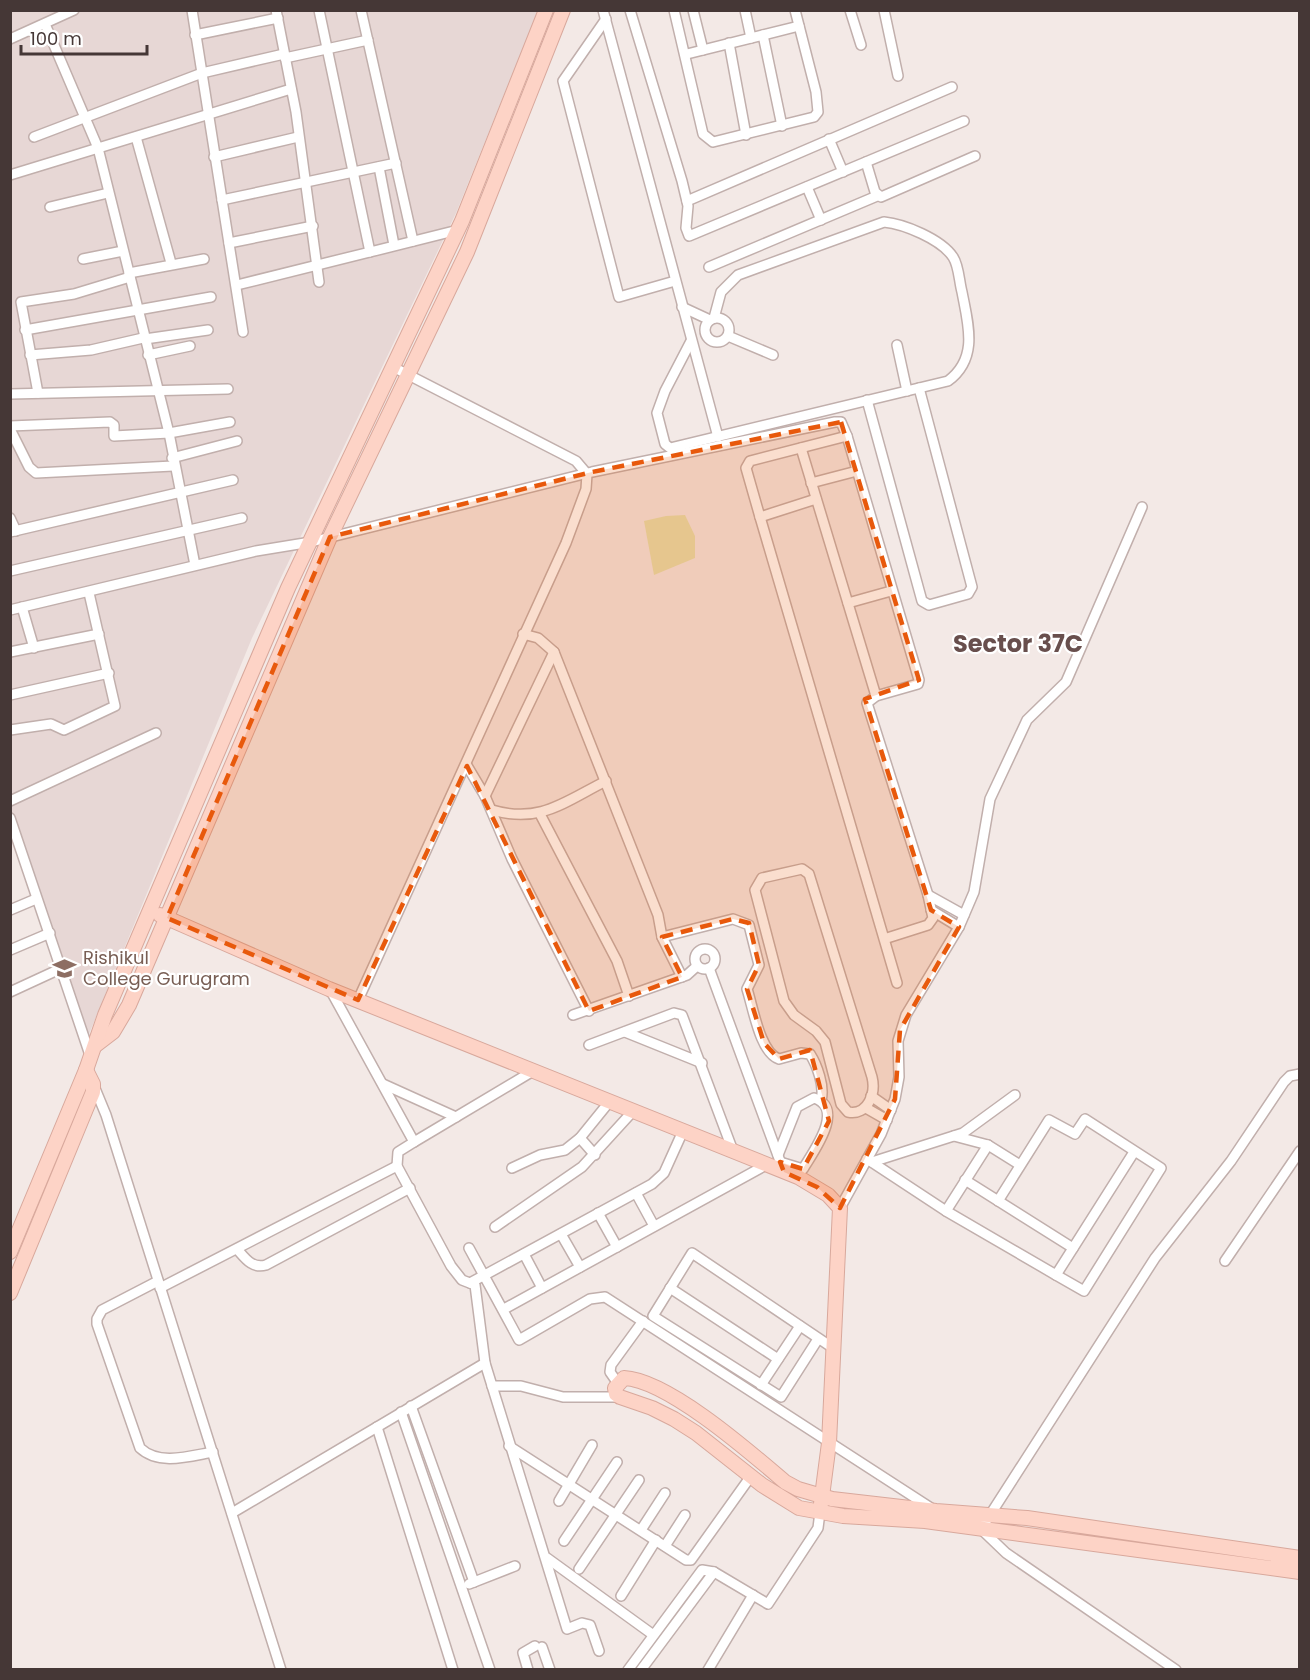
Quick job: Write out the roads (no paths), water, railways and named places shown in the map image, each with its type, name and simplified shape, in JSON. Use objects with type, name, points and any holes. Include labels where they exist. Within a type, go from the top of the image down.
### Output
[{"type":"street","points":[[10,39],[74,10]]},
{"type":"street","points":[[192,10],[243,332]]},
{"type":"street","points":[[319,10],[370,252]]},
{"type":"street","points":[[361,10],[413,241]]},
{"type":"street","points":[[10,1252],[86,1070],[105,1016],[264,640],[458,230],[546,10]]},
{"type":"street","points":[[93,1050],[113,1032],[123,1016],[330,537],[467,252],[563,10]]},
{"type":"street","points":[[630,10],[687,201],[686,228],[689,236],[964,121]]},
{"type":"street","points":[[674,10],[687,54],[706,138],[719,142],[814,117],[818,112],[795,10]]},
{"type":"street","points":[[693,10],[703,50]]},
{"type":"street","points":[[745,10],[751,38]]},
{"type":"street","points":[[850,10],[861,45]]},
{"type":"street","points":[[884,10],[898,76]]},
{"type":"street","points":[[195,35],[277,14],[313,226],[320,282]]},
{"type":"street","points":[[604,15],[563,81],[619,297],[675,281]]},
{"type":"street","points":[[604,15],[718,437]]},
{"type":"street","points":[[45,24],[98,148],[168,433],[172,462],[195,565]]},
{"type":"street","points":[[687,54],[799,26]]},
{"type":"street","points":[[763,35],[782,126]]},
{"type":"street","points":[[34,137],[202,73],[368,40]]},
{"type":"street","points":[[729,43],[746,135]]},
{"type":"street","points":[[687,201],[952,87]]},
{"type":"street","points":[[10,176],[291,89]]},
{"type":"street","points":[[136,137],[171,263]]},
{"type":"street","points":[[214,158],[298,137]]},
{"type":"street","points":[[829,139],[843,172]]},
{"type":"street","points":[[710,267],[975,156]]},
{"type":"street","points":[[866,162],[878,196]]},
{"type":"street","points":[[222,200],[396,163]]},
{"type":"street","points":[[379,167],[394,245]]},
{"type":"street","points":[[807,187],[821,220]]},
{"type":"street","points":[[50,207],[108,193]]},
{"type":"street","points":[[682,307],[712,319],[725,321],[729,328],[728,336],[720,343],[709,340],[693,345],[660,404],[657,413],[659,429],[665,444],[670,448],[948,381],[965,359],[971,336],[953,257],[933,241],[892,223],[875,224],[738,275],[721,292],[712,319],[705,330],[709,340]]},
{"type":"street","points":[[229,243],[313,226]]},
{"type":"street","points":[[237,285],[317,267],[458,230]]},
{"type":"street","points":[[83,259],[123,251]]},
{"type":"street","points":[[38,393],[21,306],[23,301],[74,294],[171,263],[204,259]]},
{"type":"street","points":[[25,330],[211,297]]},
{"type":"street","points":[[30,355],[91,350],[144,338],[208,330]]},
{"type":"street","points":[[728,336],[773,355]]},
{"type":"street","points":[[897,345],[907,391]]},
{"type":"street","points":[[148,355],[190,346]]},
{"type":"street","points":[[358,1000],[566,543],[586,489],[587,474],[576,461],[393,367]]},
{"type":"street","points":[[867,400],[922,601],[930,605],[968,594],[972,587],[918,388]]},
{"type":"street","points":[[10,394],[228,389]]},
{"type":"street","points":[[230,422],[168,433],[114,436],[114,425],[110,422],[10,427],[29,467],[36,473],[172,462],[237,441]]},
{"type":"street","points":[[10,610],[256,551],[311,542],[587,474],[841,422],[919,682],[876,696],[867,703],[928,895],[933,918],[928,925],[884,939]]},
{"type":"street","points":[[847,436],[748,462],[746,468],[897,983]]},
{"type":"street","points":[[801,448],[876,696]]},
{"type":"street","points":[[811,483],[856,471]]},
{"type":"street","points":[[10,518],[13,531],[233,480]]},
{"type":"street","points":[[760,517],[816,499]]},
{"type":"street","points":[[628,1670],[699,1572],[707,1570],[714,1572],[768,1604],[818,1528],[829,1443],[840,1208],[870,1160],[891,1110],[898,1089],[900,1030],[910,1008],[958,927],[974,892],[990,799],[1027,720],[1066,682],[1142,507]]},
{"type":"street","points":[[10,571],[242,518]]},
{"type":"street","points":[[848,603],[891,591]]},
{"type":"street","points":[[10,730],[51,724],[64,730],[110,710],[115,703],[89,592]]},
{"type":"street","points":[[22,607],[34,648]]},
{"type":"street","points":[[10,652],[99,634]]},
{"type":"street","points":[[524,634],[538,638],[554,652],[658,915],[662,937],[682,977]]},
{"type":"street","points":[[485,796],[554,652]]},
{"type":"street","points":[[10,695],[109,673]]},
{"type":"street","points":[[10,801],[156,733]]},
{"type":"street","points":[[466,764],[485,796],[512,859],[590,1011]]},
{"type":"street","points":[[492,810],[511,815],[540,814],[606,781]]},
{"type":"street","points":[[540,814],[617,961],[629,996]]},
{"type":"street","points":[[10,818],[36,899],[93,1050]]},
{"type":"street","points":[[802,869],[809,874],[872,1077],[871,1096],[866,1108],[852,1113],[841,1104],[825,1042],[816,1030],[794,1015],[784,1001],[755,890],[762,878],[802,869]]},
{"type":"street","points":[[928,895],[964,915]]},
{"type":"street","points":[[10,910],[36,899]]},
{"type":"street","points":[[931,910],[958,927]]},
{"type":"street","points":[[149,911],[329,989],[766,1165]]},
{"type":"street","points":[[662,937],[733,919],[749,925],[759,965],[747,989],[768,1053],[779,1059],[801,1053],[810,1054],[821,1084],[823,1094],[820,1100]]},
{"type":"street","points":[[10,950],[50,933]]},
{"type":"street","points":[[697,966],[695,954],[706,949],[715,958],[709,969],[781,1163],[817,1187],[840,1208]]},
{"type":"street","points":[[573,1015],[590,1011],[682,977],[697,966]]},
{"type":"street","points":[[697,966],[709,969]]},
{"type":"street","points":[[10,992],[62,968]]},
{"type":"street","points":[[329,989],[338,1000],[414,1142]]},
{"type":"street","points":[[589,1045],[679,1012],[685,1020],[733,1151]]},
{"type":"street","points":[[625,1032],[702,1064]]},
{"type":"street","points":[[86,1070],[106,1115],[281,1670]]},
{"type":"street","points":[[533,1071],[398,1152],[398,1166],[451,1266],[462,1280],[476,1288],[485,1363],[509,1446],[547,1558],[567,1629],[582,1623],[590,1624],[599,1651]]},
{"type":"street","points":[[981,1529],[988,1514],[1162,1249],[1231,1161],[1284,1082],[1290,1076],[1299,1074]]},
{"type":"street","points":[[10,1293],[88,1107],[93,1084]]},
{"type":"street","points":[[383,1084],[456,1117]]},
{"type":"street","points":[[870,1160],[954,1136],[972,1128],[1015,1095]]},
{"type":"street","points":[[871,1096],[891,1110]]},
{"type":"street","points":[[504,1309],[766,1165],[781,1163],[803,1169],[829,1121],[827,1108],[820,1100],[814,1098],[797,1107],[781,1163]]},
{"type":"street","points":[[512,1168],[540,1155],[560,1152],[580,1138],[610,1101]]},
{"type":"street","points":[[866,1108],[887,1120]]},
{"type":"street","points":[[495,1227],[574,1173],[595,1155],[634,1110]]},
{"type":"street","points":[[870,1160],[946,1212],[1084,1291],[1161,1168],[1085,1119],[1075,1134],[1049,1120],[998,1201]]},
{"type":"street","points":[[470,1283],[636,1193],[664,1173],[683,1131]]},
{"type":"street","points":[[954,1136],[988,1145],[1020,1165]]},
{"type":"street","points":[[580,1138],[595,1155]]},
{"type":"street","points":[[946,1212],[988,1145]]},
{"type":"street","points":[[1225,1261],[1299,1151]]},
{"type":"street","points":[[1056,1275],[1134,1152]]},
{"type":"street","points":[[213,1452],[169,1459],[149,1455],[140,1448],[96,1319],[102,1310],[237,1249],[398,1166]]},
{"type":"street","points":[[965,1180],[1073,1248]]},
{"type":"street","points":[[237,1249],[255,1266],[266,1265],[410,1188]]},
{"type":"street","points":[[636,1193],[654,1226]]},
{"type":"street","points":[[598,1214],[617,1247]]},
{"type":"street","points":[[561,1234],[580,1267]]},
{"type":"street","points":[[469,1248],[519,1340],[597,1297],[613,1301],[939,1517]]},
{"type":"street","points":[[818,1339],[781,1397],[653,1316],[692,1253],[833,1348]]},
{"type":"street","points":[[524,1254],[542,1288]]},
{"type":"street","points":[[670,1288],[778,1359]]},
{"type":"street","points":[[620,1397],[616,1394],[617,1382],[610,1372],[611,1365],[643,1321]]},
{"type":"street","points":[[760,1385],[800,1326]]},
{"type":"street","points":[[232,1513],[485,1363]]},
{"type":"street","points":[[617,1382],[624,1378],[632,1378],[648,1384],[710,1421],[785,1482],[822,1496],[939,1517],[981,1529],[1299,1572]]},
{"type":"street","points":[[492,1386],[521,1386],[564,1397],[620,1397],[652,1408],[696,1432],[784,1501],[799,1508],[820,1512],[939,1517],[988,1514],[1299,1558]]},
{"type":"street","points":[[411,1406],[474,1582]]},
{"type":"street","points":[[401,1412],[490,1670]]},
{"type":"street","points":[[377,1427],[453,1670]]},
{"type":"street","points":[[559,1501],[592,1445]]},
{"type":"street","points":[[509,1446],[686,1560],[691,1560],[751,1476]]},
{"type":"street","points":[[564,1541],[616,1462]]},
{"type":"street","points":[[579,1569],[639,1480]]},
{"type":"street","points":[[641,1530],[665,1493]]},
{"type":"street","points":[[665,1546],[685,1515]]},
{"type":"street","points":[[981,1529],[1006,1553],[1176,1670]]},
{"type":"street","points":[[621,1596],[656,1540]]},
{"type":"street","points":[[547,1558],[652,1634]]},
{"type":"street","points":[[462,1587],[515,1566]]},
{"type":"street","points":[[641,1670],[714,1572]]},
{"type":"street","points":[[708,1670],[753,1594]]},
{"type":"street","points":[[528,1670],[523,1653],[538,1646],[550,1670]]},
{"type":"place","name":"Rishikul College Gurugram","points":[[65,968]]},
{"type":"district","name":"Sector 37C","points":[[1018,644]]}]
